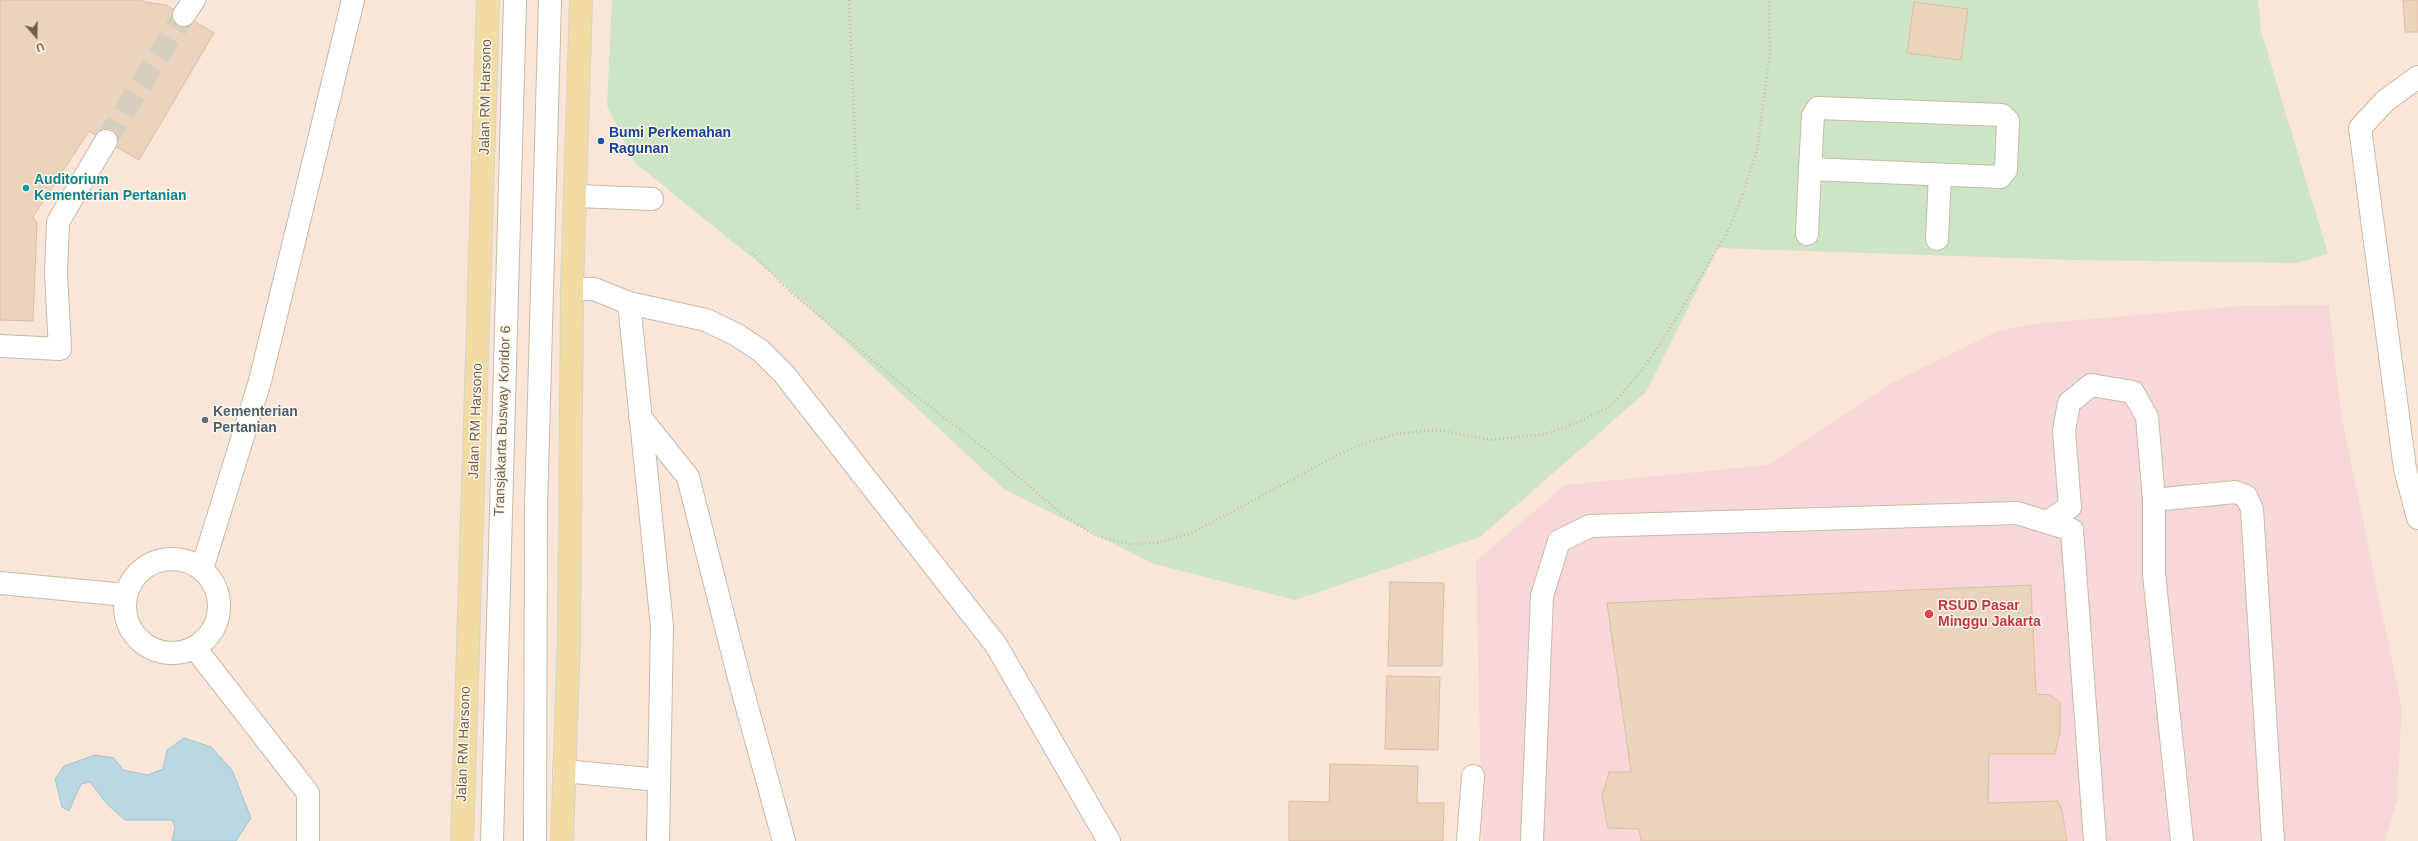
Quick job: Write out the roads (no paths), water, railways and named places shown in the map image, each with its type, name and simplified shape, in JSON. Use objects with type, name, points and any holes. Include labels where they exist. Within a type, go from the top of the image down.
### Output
[{"type":"main road","name":"Jalan RM Harsono","points":[[462,841],[488,0]]},
{"type":"main road","points":[[562,841],[569,638],[572,289],[581,0]]},
{"type":"lane","points":[[202,569],[260,381],[353,0]]},
{"type":"lane","name":"Transjakarta Busway Koridor 6","points":[[492,841],[515,0]]},
{"type":"lane","points":[[535,841],[536,508],[550,0]]},
{"type":"lane","points":[[2418,77],[2385,101],[2360,128],[2405,468],[2418,518]]},
{"type":"lane","points":[[1807,234],[1810,169],[1813,116],[1818,108],[2002,115],[2007,118],[2006,170],[2002,176],[1940,175],[1810,169]]},
{"type":"lane","points":[[0,346],[60,349],[56,273],[58,222],[106,141]]},
{"type":"lane","points":[[1938,239],[1940,175]]},
{"type":"lane","points":[[575,196],[652,199]]},
{"type":"lane","points":[[572,289],[594,289],[629,303],[706,320],[737,335],[761,351],[784,374],[996,645],[1109,841]]},
{"type":"lane","points":[[629,303],[662,626],[658,841]]},
{"type":"lane","points":[[2047,522],[2070,507],[2064,431],[2069,403],[2091,385],[2133,392],[2146,417],[2154,500],[2154,574],[2182,841]]},
{"type":"lane","points":[[640,417],[688,477],[739,678],[784,841]]},
{"type":"lane","points":[[2154,500],[2235,492],[2246,496],[2252,509],[2272,841]]},
{"type":"lane","points":[[1532,841],[1542,596],[1559,541],[1590,526],[2017,513],[2072,530],[2095,841]]},
{"type":"lane","points":[[172,559],[188,561],[202,569],[212,581],[218,595],[219,610],[215,625],[207,638],[195,648],[164,652],[149,647],[137,638],[128,625],[124,610],[125,595],[133,580],[143,569],[157,561],[172,559]]},
{"type":"lane","points":[[0,583],[125,595]]},
{"type":"lane","points":[[195,648],[308,793],[308,841]]},
{"type":"lane","points":[[564,771],[659,780]]},
{"type":"lane","points":[[1468,841],[1474,776]]},
{"type":"water","points":[[184,738],[211,747],[232,770],[251,818],[236,841],[172,841],[175,827],[172,820],[125,820],[107,804],[90,782],[81,784],[69,811],[62,807],[55,779],[64,766],[95,755],[114,758],[123,770],[148,775],[163,769],[167,750]]},
{"type":"tunnel","points":[[106,141],[184,15]]},
{"type":"place","name":"Bumi Perkemahan Ragunan","points":[[601,141]]},
{"type":"place","name":"Auditorium Kementerian Pertanian","points":[[26,188]]},
{"type":"place","name":"Kementerian Pertanian","points":[[205,420]]},
{"type":"place","name":"RSUD Pasar Minggu Jakarta","points":[[1929,614]]}]
